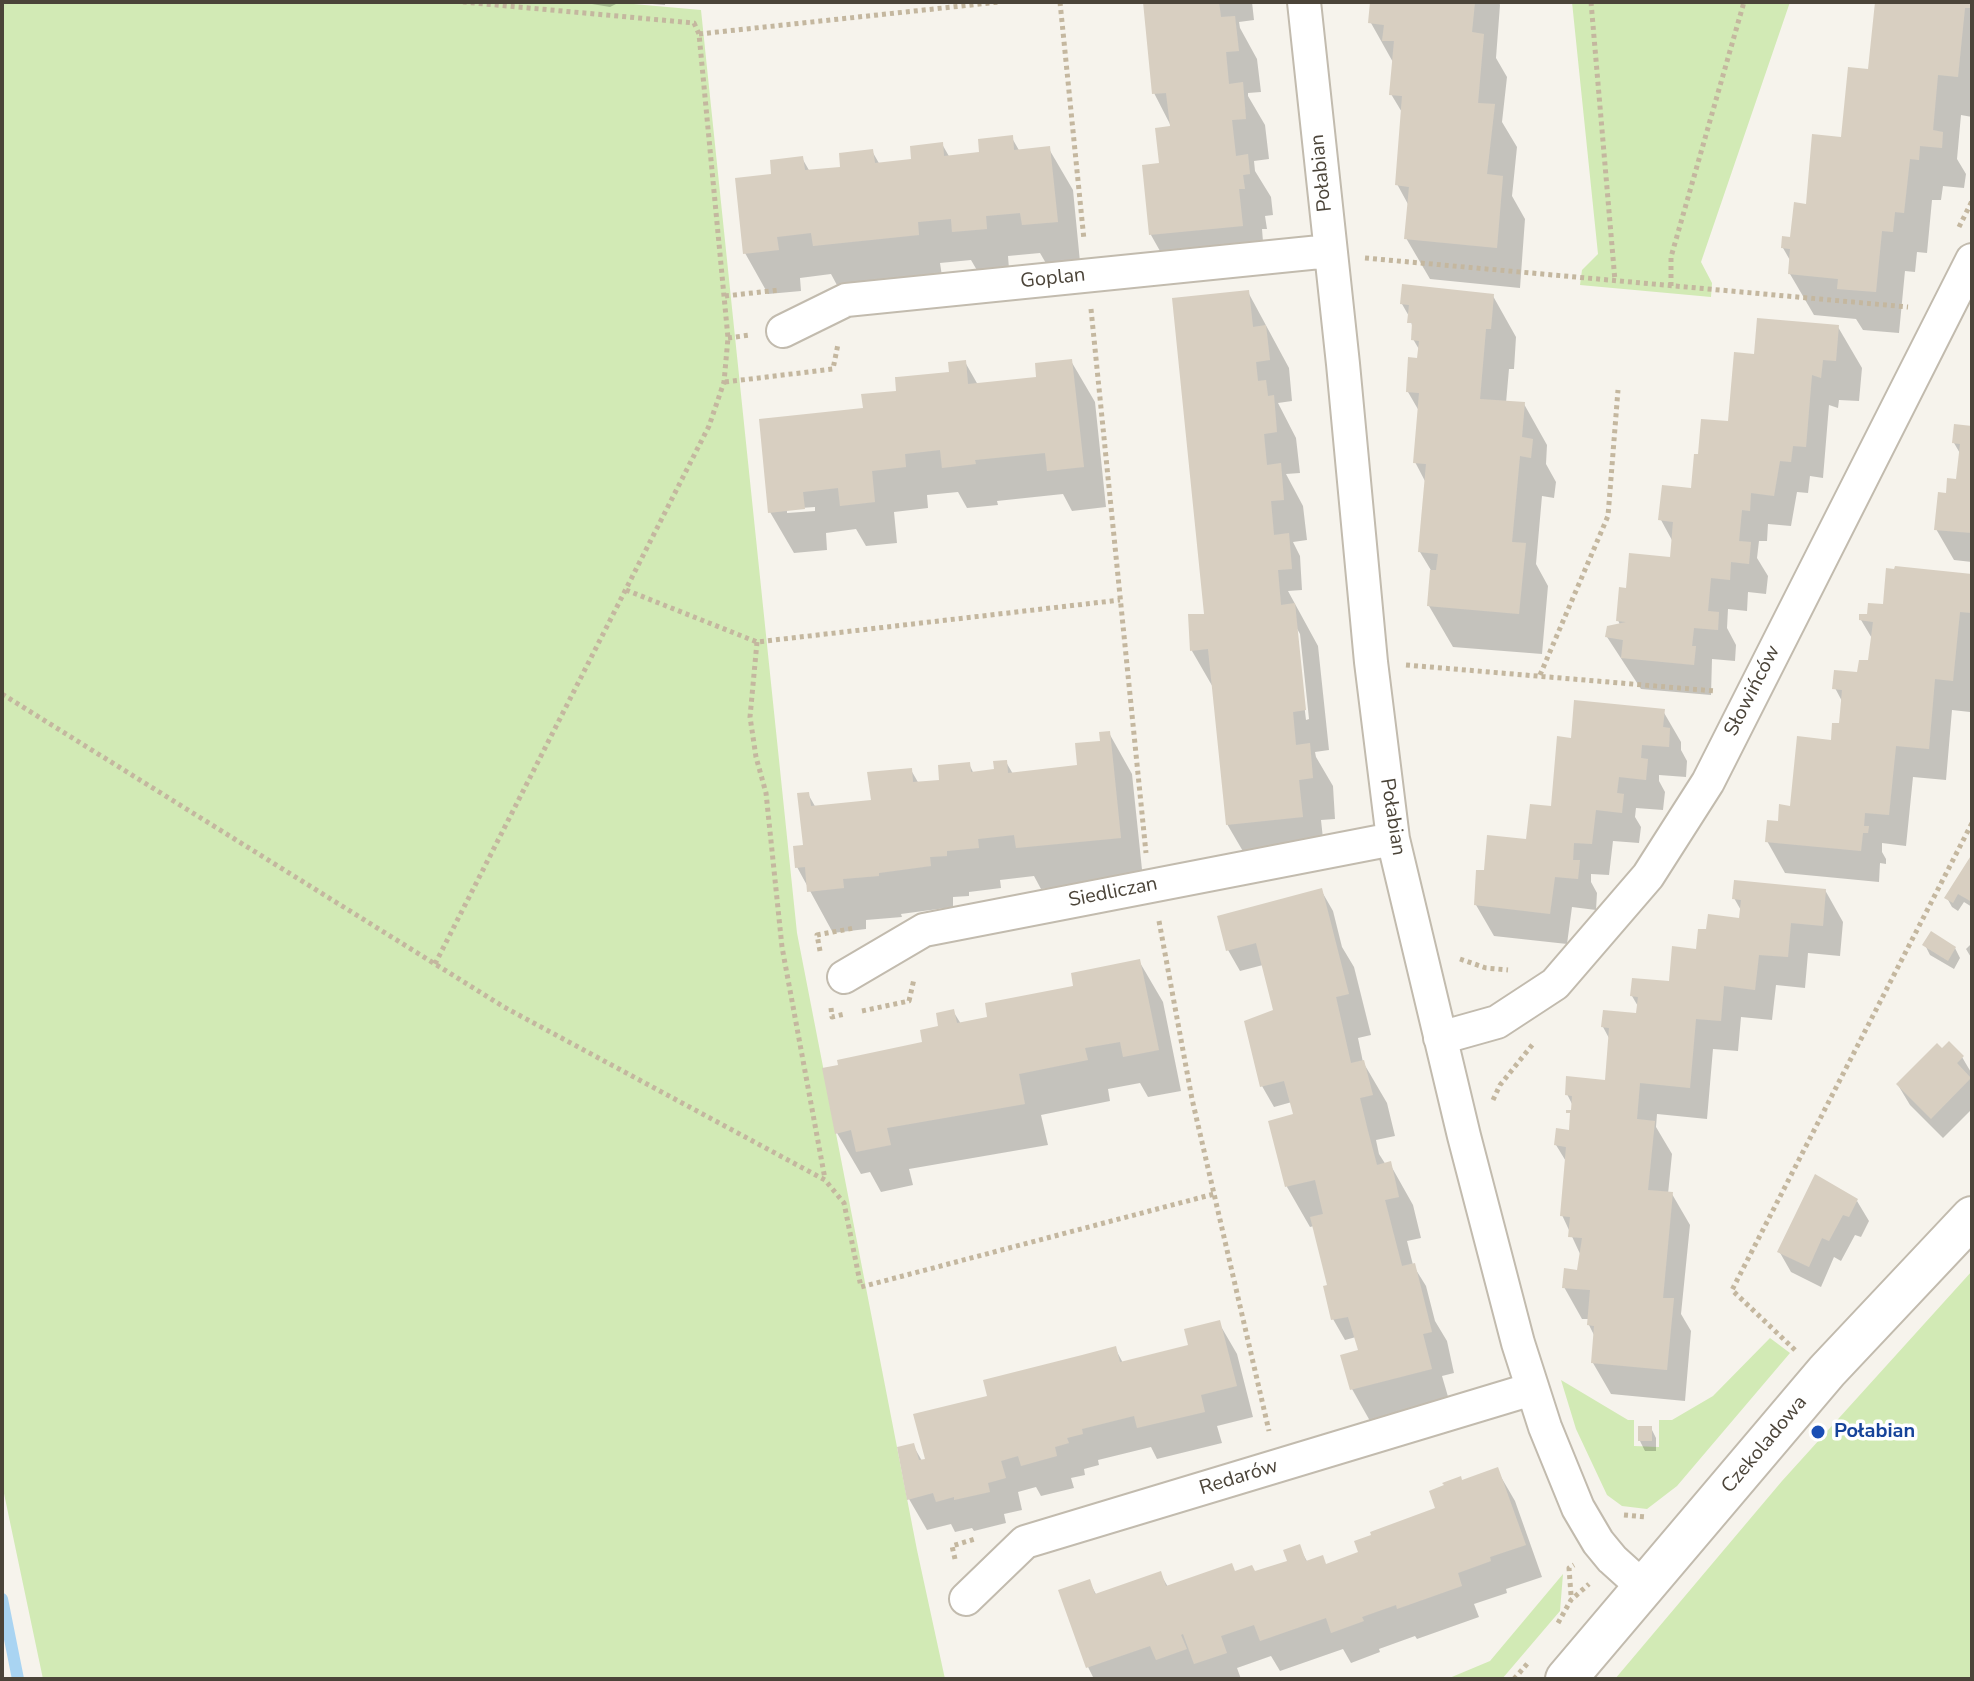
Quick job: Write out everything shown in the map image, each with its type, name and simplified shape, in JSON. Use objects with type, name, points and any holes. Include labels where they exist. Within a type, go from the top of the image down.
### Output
[{"type":"street","name":"Połabian","points":[[1304,2],[1343,254],[1343,364],[1371,662],[1393,839],[1464,1136],[1532,1389],[1578,1508],[1608,1555],[1643,1587]]},
{"type":"street","name":"Goplan","points":[[783,331],[846,300],[1343,254]]},
{"type":"street","name":"Słowińców","points":[[1440,1038],[1497,1022],[1555,984],[1648,876],[1708,782],[1972,260]]},
{"type":"street","name":"Siedliczan","points":[[844,977],[924,930],[1393,839]]},
{"type":"street","name":"Czekoladowa","points":[[1566,1679],[1827,1371],[1972,1217]]},
{"type":"street","name":"Redarów","points":[[966,1599],[1025,1542],[1532,1389]]},
{"type":"path","points":[[435,964],[709,426],[724,382],[727,324],[699,34],[694,23],[463,2]]},
{"type":"path","points":[[699,34],[999,2]]},
{"type":"path","points":[[1060,2],[1084,244]]},
{"type":"path","points":[[1591,2],[1615,281]]},
{"type":"path","points":[[1671,286],[1671,257],[1744,2]]},
{"type":"path","points":[[1343,254],[1913,307]]},
{"type":"path","points":[[1091,308],[1147,859]]},
{"type":"path","points":[[1540,675],[1608,516],[1618,390]]},
{"type":"path","points":[[626,590],[757,642],[1120,600]]},
{"type":"path","points":[[757,642],[750,717],[766,793],[782,947],[825,1180]]},
{"type":"path","points":[[1397,664],[1714,691]]},
{"type":"path","points":[[2,694],[504,1007],[825,1180],[844,1203],[861,1287],[1214,1194]]},
{"type":"path","points":[[1794,1349],[1732,1290],[1972,823]]},
{"type":"path","points":[[1158,917],[1192,1099],[1270,1434]]},
{"type":"path","points":[[1454,957],[1486,968],[1519,968]]},
{"type":"path","points":[[1491,1106],[1500,1085],[1541,1035]]},
{"type":"path","points":[[1624,1515],[1647,1517],[1641,1522]]},
{"type":"path","points":[[1575,1565],[1569,1568],[1571,1597],[1580,1594]]},
{"type":"green space","points":[[2,2],[611,2],[701,10],[797,933],[945,1679],[43,1679],[2,1484]]},
{"type":"green space","points":[[1572,2],[1790,2],[1701,262],[1712,283],[1711,297],[1580,285],[1582,270],[1598,254]]},
{"type":"green space","points":[[1972,1271],[1972,1679],[1615,1679],[1782,1481]]},
{"type":"green space","points":[[1770,1338],[1790,1353],[1677,1486],[1647,1509],[1622,1506],[1607,1495],[1576,1429],[1561,1380],[1628,1420],[1634,1420],[1634,1446],[1659,1447],[1659,1420],[1672,1420],[1713,1396]]},
{"type":"green space","points":[[1563,1574],[1560,1611],[1502,1679],[1447,1679],[1490,1661]]},
{"type":"building","points":[[1143,2],[1219,2],[1221,17],[1235,16],[1239,51],[1226,52],[1229,84],[1243,82],[1246,119],[1232,120],[1236,156],[1248,154],[1250,174],[1243,175],[1245,189],[1239,189],[1243,226],[1149,235],[1142,165],[1159,163],[1155,128],[1170,126],[1166,93],[1152,94]]},
{"type":"building","points":[[1370,2],[1475,2],[1472,32],[1484,34],[1478,103],[1495,104],[1487,174],[1503,176],[1497,248],[1404,239],[1409,187],[1395,185],[1402,96],[1389,95],[1394,41],[1382,41],[1384,25],[1368,23]]},
{"type":"building","points":[[1875,2],[1972,2],[1972,8],[1965,8],[1958,77],[1938,75],[1933,130],[1943,132],[1942,148],[1920,146],[1919,160],[1910,159],[1904,213],[1895,212],[1893,232],[1882,231],[1876,292],[1837,289],[1838,279],[1788,274],[1790,249],[1781,248],[1782,236],[1790,237],[1794,202],[1806,204],[1812,134],[1841,137],[1848,67],[1868,69]]},
{"type":"building","points":[[1013,135],[1014,150],[1050,146],[1058,222],[1022,225],[1020,213],[986,216],[987,229],[952,232],[951,219],[918,222],[919,235],[813,246],[811,233],[777,237],[779,250],[743,254],[735,178],[771,174],[770,160],[803,156],[805,170],[840,167],[839,153],[873,149],[875,163],[911,159],[910,146],[943,142],[944,156],[979,152],[978,139]]},
{"type":"building","points":[[1402,284],[1494,294],[1491,329],[1486,329],[1480,399],[1525,402],[1522,437],[1533,439],[1531,458],[1520,456],[1512,542],[1526,543],[1519,614],[1427,606],[1430,570],[1436,570],[1438,554],[1418,552],[1426,464],[1413,463],[1419,393],[1406,392],[1408,357],[1417,358],[1419,341],[1411,340],[1412,323],[1407,323],[1409,305],[1400,304]]},
{"type":"building","points":[[1249,290],[1253,327],[1266,325],[1270,360],[1256,362],[1258,381],[1266,380],[1268,396],[1274,395],[1277,432],[1264,434],[1267,465],[1281,463],[1284,500],[1271,501],[1274,535],[1289,533],[1292,569],[1278,570],[1281,605],[1295,603],[1306,710],[1293,712],[1296,745],[1310,743],[1313,778],[1299,780],[1303,817],[1226,825],[1208,649],[1190,651],[1188,614],[1204,614],[1172,298]]},
{"type":"building","points":[[1757,318],[1839,325],[1836,361],[1823,360],[1821,378],[1812,375],[1806,447],[1793,446],[1791,462],[1780,461],[1774,496],[1751,493],[1750,511],[1742,510],[1739,541],[1751,542],[1749,564],[1731,562],[1730,580],[1711,578],[1708,611],[1719,612],[1718,630],[1694,628],[1694,665],[1621,658],[1623,640],[1605,637],[1607,626],[1626,622],[1616,621],[1619,587],[1626,588],[1629,553],[1670,557],[1673,522],[1658,520],[1662,485],[1691,488],[1701,419],[1728,421],[1734,352],[1754,354]]},
{"type":"building","points":[[1072,359],[1084,467],[1047,471],[1045,453],[975,460],[976,464],[942,468],[940,450],[905,454],[906,467],[872,471],[875,502],[840,506],[838,488],[803,492],[805,509],[768,513],[759,419],[863,408],[861,394],[896,391],[895,377],[949,372],[948,362],[966,360],[968,384],[1036,377],[1035,363]]},
{"type":"building","points":[[1954,424],[1972,426],[1972,533],[1934,530],[1938,492],[1946,493],[1947,478],[1956,479],[1960,444],[1952,443]]},
{"type":"building","points":[[1895,566],[1972,574],[1972,613],[1960,612],[1953,681],[1935,679],[1929,749],[1896,746],[1889,815],[1865,813],[1864,826],[1869,826],[1868,833],[1863,833],[1861,851],[1765,842],[1767,820],[1778,821],[1779,804],[1790,806],[1797,736],[1831,740],[1832,723],[1839,723],[1842,690],[1832,689],[1834,670],[1857,672],[1859,660],[1868,660],[1873,622],[1859,620],[1859,614],[1867,614],[1868,603],[1883,604],[1886,568],[1894,569]]},
{"type":"building","points":[[1574,700],[1665,709],[1663,727],[1670,728],[1669,747],[1642,745],[1641,758],[1648,759],[1646,780],[1619,777],[1617,793],[1624,794],[1622,813],[1596,810],[1592,844],[1574,843],[1573,860],[1580,860],[1578,879],[1555,877],[1550,914],[1474,905],[1476,870],[1484,870],[1487,835],[1526,839],[1530,804],[1551,806],[1557,736],[1571,738]]},
{"type":"building","points":[[1110,731],[1121,838],[1016,848],[1014,835],[978,839],[979,848],[947,851],[947,856],[930,857],[931,866],[843,879],[844,888],[807,892],[805,867],[795,868],[793,846],[803,845],[797,793],[809,792],[811,806],[871,800],[867,772],[912,768],[913,782],[939,780],[938,765],[970,762],[971,772],[994,769],[993,761],[1007,760],[1008,773],[1077,765],[1075,743],[1100,741],[1099,732]]},
{"type":"building","points":[[1972,854],[1972,902],[1958,894],[1953,903],[1944,898]]},
{"type":"building","points":[[1734,880],[1826,889],[1823,926],[1791,923],[1788,957],[1759,955],[1755,990],[1724,986],[1721,1021],[1696,1019],[1690,1088],[1640,1083],[1637,1119],[1655,1121],[1648,1190],[1673,1192],[1663,1298],[1674,1298],[1667,1370],[1591,1363],[1594,1326],[1587,1325],[1590,1290],[1562,1288],[1564,1268],[1577,1270],[1582,1238],[1568,1237],[1570,1217],[1560,1216],[1566,1147],[1554,1145],[1556,1128],[1569,1130],[1570,1113],[1566,1110],[1571,1110],[1572,1096],[1565,1095],[1566,1076],[1605,1080],[1609,1028],[1601,1027],[1603,1010],[1636,1013],[1638,997],[1630,996],[1632,978],[1669,981],[1672,946],[1696,949],[1698,929],[1706,929],[1708,914],[1739,918],[1741,900],[1732,899]]},
{"type":"building","points":[[1322,888],[1349,994],[1336,997],[1351,1063],[1364,1060],[1373,1095],[1360,1098],[1368,1131],[1377,1165],[1391,1161],[1399,1197],[1385,1200],[1402,1266],[1415,1263],[1432,1332],[1423,1334],[1432,1369],[1350,1390],[1340,1355],[1358,1350],[1348,1317],[1331,1320],[1323,1286],[1327,1285],[1310,1217],[1323,1214],[1315,1180],[1285,1187],[1268,1121],[1293,1114],[1284,1081],[1260,1087],[1244,1021],[1273,1010],[1256,943],[1226,951],[1217,916]]},
{"type":"building","points":[[1931,931],[1956,947],[1948,961],[1922,945]]},
{"type":"building","points":[[1140,959],[1159,1050],[1123,1057],[1120,1042],[1085,1048],[1088,1060],[1019,1074],[1025,1104],[887,1128],[891,1145],[856,1152],[851,1130],[835,1134],[822,1068],[838,1065],[837,1060],[922,1042],[920,1030],[938,1026],[936,1013],[954,1009],[957,1023],[987,1017],[985,1003],[1073,986],[1071,973]]},
{"type":"building","points":[[1949,1041],[1964,1056],[1957,1063],[1971,1078],[1931,1119],[1896,1084],[1937,1043],[1942,1048]]},
{"type":"building","points":[[1815,1174],[1858,1199],[1849,1217],[1843,1215],[1829,1241],[1822,1238],[1809,1267],[1777,1252]]},
{"type":"building","points":[[1220,1320],[1237,1386],[1201,1395],[1205,1412],[1137,1428],[1134,1416],[1082,1429],[1083,1434],[1067,1438],[1069,1443],[1055,1447],[1057,1456],[1021,1466],[1018,1456],[1001,1461],[1006,1478],[988,1483],[990,1492],[936,1502],[933,1493],[907,1500],[897,1447],[914,1443],[919,1460],[925,1459],[913,1414],[987,1396],[983,1380],[1116,1346],[1120,1362],[1188,1345],[1184,1329]]},
{"type":"building","points":[[1638,1426],[1652,1426],[1652,1441],[1638,1441]]},
{"type":"building","points":[[1498,1467],[1526,1545],[1490,1557],[1491,1561],[1458,1573],[1462,1586],[1397,1609],[1396,1605],[1362,1617],[1364,1621],[1331,1633],[1326,1618],[1260,1641],[1254,1625],[1221,1636],[1227,1653],[1194,1664],[1183,1634],[1187,1649],[1156,1660],[1150,1646],[1086,1668],[1058,1590],[1090,1579],[1095,1594],[1161,1571],[1166,1586],[1232,1563],[1235,1571],[1252,1565],[1255,1571],[1287,1561],[1283,1550],[1300,1544],[1306,1561],[1323,1555],[1326,1564],[1358,1552],[1354,1541],[1371,1535],[1370,1532],[1435,1508],[1429,1491],[1444,1485],[1442,1483],[1461,1476],[1462,1480]]},
{"type":"waterway","points":[[2,1599],[18,1679]]},
{"type":"place","name":"Połabian","points":[[1818,1432]]}]
